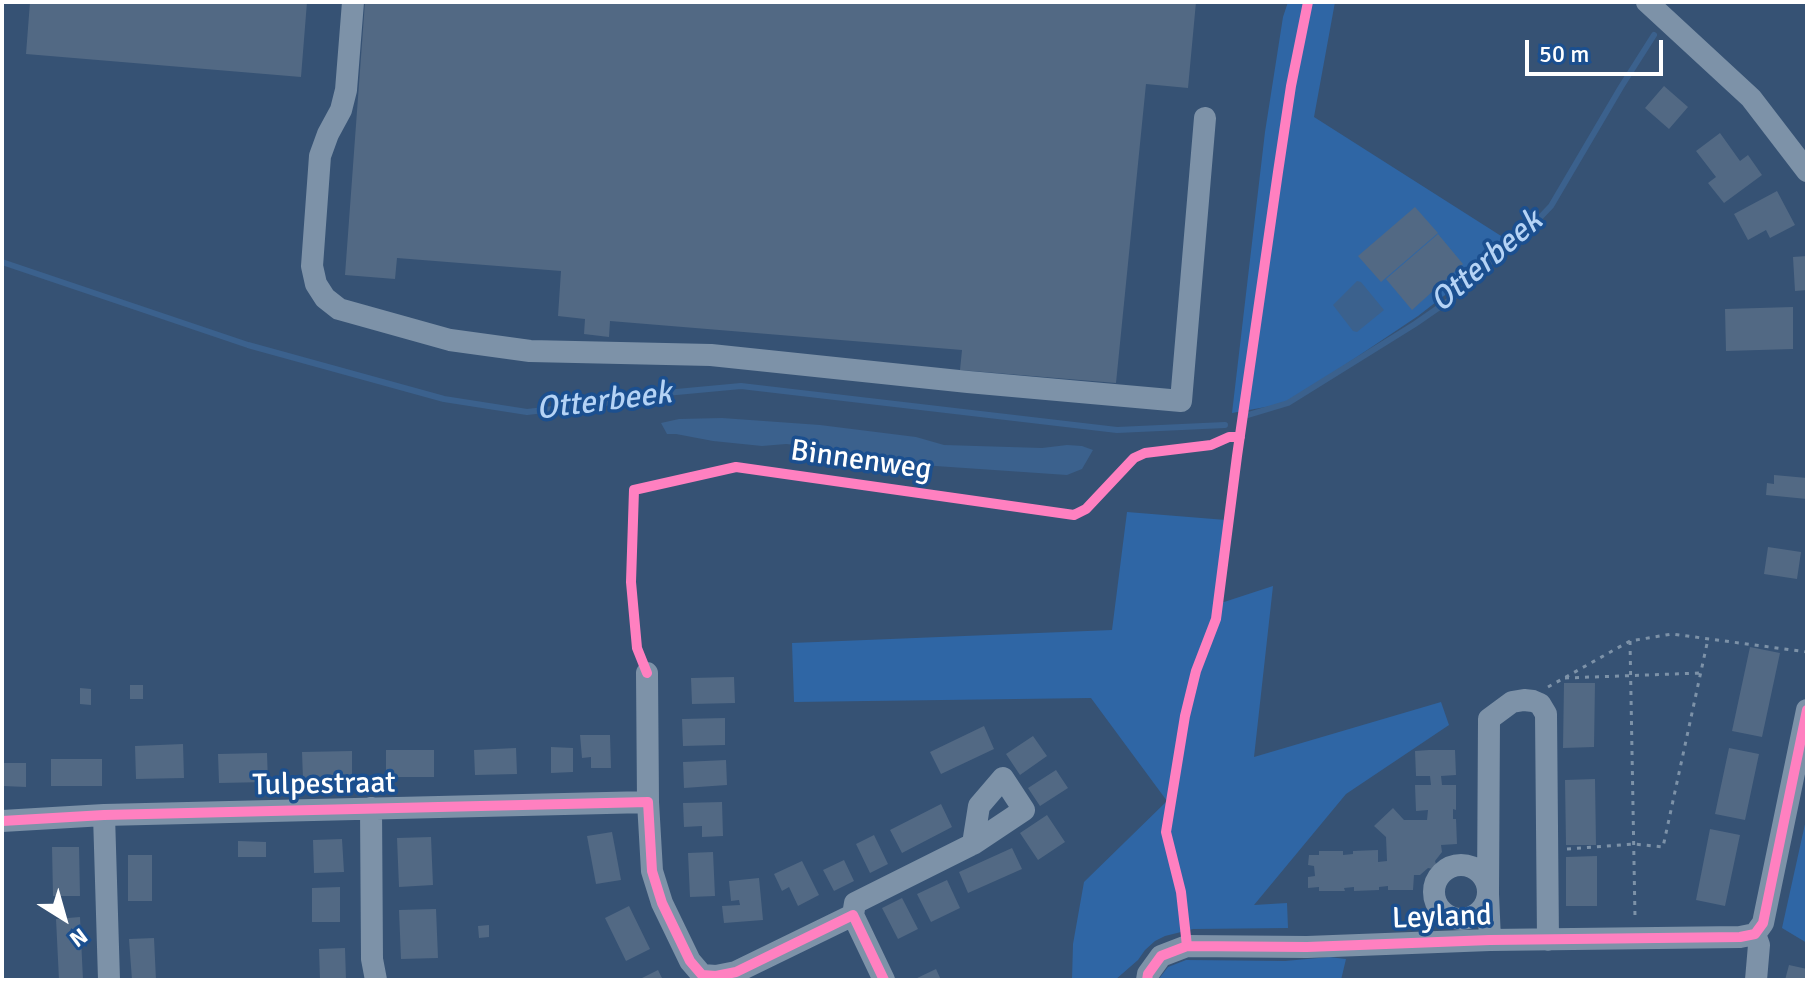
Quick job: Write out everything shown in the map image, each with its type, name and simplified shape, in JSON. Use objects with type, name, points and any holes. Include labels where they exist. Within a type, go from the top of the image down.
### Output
[{"type":"street","points":[[353,2],[346,90],[341,110],[320,156],[312,266],[316,284],[325,298],[339,309],[450,340],[530,351],[711,355],[1181,401],[1205,118]]},
{"type":"street","points":[[1647,2],[1751,98],[1807,171]]},
{"type":"street","points":[[647,673],[652,871],[662,903],[690,961],[702,975],[736,972],[853,915]]},
{"type":"street","points":[[1524,700],[1540,704],[1546,714],[1548,940]]},
{"type":"street","name":"Leyland","points":[[1490,940],[1489,719],[1512,702],[1524,700]]},
{"type":"street","points":[[1756,980],[1759,945],[1755,934],[1763,923],[1807,710]]},
{"type":"street","name":"Tulpestraat","points":[[2,821],[104,815],[648,802]]},
{"type":"street","points":[[371,808],[372,959],[376,980]]},
{"type":"street","points":[[104,815],[109,980]]},
{"type":"street","points":[[884,980],[853,915],[855,903],[973,844]]},
{"type":"street","name":"Leyland","points":[[1147,980],[1161,956],[1187,946],[1307,947],[1490,940],[1740,937],[1755,934]]},
{"type":"path","points":[[1524,700],[1630,641],[1672,634],[1807,652]]},
{"type":"path","points":[[1547,850],[1634,844],[1663,847],[1708,639]]},
{"type":"path","points":[[1630,641],[1635,939]]},
{"type":"path","points":[[1562,679],[1701,673]]},
{"type":"shaded area","points":[[1288,2],[1335,2],[1314,117],[1509,241],[1498,254],[1418,316],[1288,403],[1232,413],[1265,132]]},
{"type":"shaded area","points":[[1357,281],[1384,310],[1357,332],[1333,305]]},
{"type":"shaded area","points":[[722,418],[820,425],[916,437],[944,445],[1042,448],[1067,445],[1093,450],[1082,469],[1067,475],[921,465],[816,447],[713,441],[667,434],[661,423],[679,419]]},
{"type":"shaded area","points":[[1127,512],[1226,520],[1221,603],[1273,586],[1254,757],[1441,702],[1449,725],[1346,794],[1254,905],[1287,903],[1288,928],[1193,929],[1155,941],[1115,980],[1072,980],[1073,944],[1084,882],[1167,801],[1091,698],[794,702],[792,643],[1112,630]]},
{"type":"shaded area","points":[[1807,815],[1807,943],[1782,928]]},
{"type":"shaded area","points":[[1329,957],[1346,959],[1341,980],[1158,980],[1168,967],[1186,960],[1285,961]]},
{"type":"building","points":[[30,2],[307,2],[301,77],[26,54]]},
{"type":"building","points":[[365,2],[1196,2],[1188,88],[1146,84],[1116,383],[960,370],[962,350],[610,321],[609,337],[584,334],[585,319],[558,316],[561,271],[397,258],[395,279],[345,275]]},
{"type":"building","points":[[1664,86],[1688,107],[1669,129],[1645,108]]},
{"type":"building","points":[[1720,133],[1740,161],[1748,155],[1762,175],[1724,203],[1708,183],[1716,177],[1696,151]]},
{"type":"building","points":[[1777,191],[1795,225],[1770,238],[1766,230],[1748,240],[1734,214]]},
{"type":"building","points":[[1415,207],[1438,233],[1381,282],[1358,256]]},
{"type":"building","points":[[1438,234],[1463,264],[1412,310],[1386,279]]},
{"type":"building","points":[[1807,256],[1807,290],[1795,291],[1793,257]]},
{"type":"building","points":[[1793,307],[1793,349],[1726,351],[1725,309]]},
{"type":"building","points":[[1774,475],[1807,478],[1807,499],[1766,495],[1767,483],[1774,484]]},
{"type":"building","points":[[1768,547],[1801,552],[1797,579],[1764,574]]},
{"type":"building","points":[[1750,647],[1780,653],[1762,737],[1732,731]]},
{"type":"building","points":[[734,677],[735,703],[692,704],[691,678]]},
{"type":"building","points":[[1564,683],[1595,683],[1594,747],[1563,748]]},
{"type":"building","points":[[130,685],[143,685],[143,699],[130,699]]},
{"type":"building","points":[[80,688],[91,689],[91,705],[80,704]]},
{"type":"building","points":[[725,718],[725,745],[683,746],[682,719]]},
{"type":"building","points":[[984,726],[994,749],[941,774],[930,752]]},
{"type":"building","points":[[580,735],[610,735],[611,768],[591,768],[591,757],[582,758]]},
{"type":"building","points":[[1033,736],[1047,756],[1020,775],[1006,754]]},
{"type":"building","points":[[183,744],[184,778],[136,779],[135,746]]},
{"type":"building","points":[[551,747],[573,748],[573,772],[551,773]]},
{"type":"building","points":[[516,748],[517,774],[475,775],[474,750]]},
{"type":"building","points":[[1729,748],[1759,754],[1745,820],[1715,814]]},
{"type":"building","points":[[386,750],[434,750],[434,777],[386,777]]},
{"type":"building","points":[[1455,750],[1456,775],[1441,776],[1442,785],[1456,785],[1453,819],[1456,819],[1457,844],[1441,845],[1442,852],[1433,869],[1428,868],[1420,875],[1414,875],[1413,890],[1388,890],[1388,886],[1379,887],[1379,890],[1354,891],[1354,887],[1344,888],[1345,891],[1308,888],[1308,877],[1315,876],[1314,866],[1308,865],[1309,855],[1319,855],[1319,851],[1343,851],[1343,855],[1353,854],[1353,851],[1378,850],[1378,862],[1387,861],[1386,837],[1374,826],[1393,808],[1404,820],[1427,820],[1428,810],[1416,811],[1415,785],[1431,785],[1430,776],[1416,776],[1415,751]]},
{"type":"building","points":[[352,751],[352,778],[303,779],[302,752]]},
{"type":"building","points":[[267,753],[268,782],[219,783],[218,754]]},
{"type":"building","points":[[51,759],[102,759],[102,786],[51,786]]},
{"type":"building","points":[[726,760],[727,785],[684,788],[683,762]]},
{"type":"building","points":[[4,763],[26,763],[26,787],[3,786]]},
{"type":"building","points":[[1056,770],[1068,788],[1040,806],[1028,788]]},
{"type":"building","points":[[1595,779],[1596,845],[1566,845],[1565,780]]},
{"type":"building","points":[[722,802],[723,836],[702,837],[702,826],[684,827],[683,803]]},
{"type":"building","points":[[941,804],[952,827],[902,853],[890,830]]},
{"type":"building","points":[[1047,815],[1065,842],[1038,860],[1020,833]]},
{"type":"building","points":[[1710,829],[1740,835],[1725,906],[1696,900]]},
{"type":"building","points":[[612,832],[621,880],[596,884],[587,836]]},
{"type":"building","points":[[874,835],[888,864],[870,873],[856,844]]},
{"type":"building","points":[[431,837],[433,885],[399,887],[397,838]]},
{"type":"building","points":[[342,839],[344,872],[314,873],[313,840]]},
{"type":"building","points":[[238,841],[266,842],[266,857],[238,857]]},
{"type":"building","points":[[52,847],[79,847],[80,896],[53,896]]},
{"type":"building","points":[[1012,848],[1022,869],[968,893],[959,872]]},
{"type":"building","points":[[713,852],[715,896],[690,897],[688,853]]},
{"type":"building","points":[[128,855],[152,855],[152,901],[128,901]]},
{"type":"building","points":[[1597,856],[1597,906],[1566,906],[1566,857]]},
{"type":"building","points":[[844,860],[854,881],[834,891],[823,870]]},
{"type":"building","points":[[802,861],[819,895],[798,906],[789,887],[782,891],[774,874]]},
{"type":"building","points":[[759,878],[763,920],[724,923],[722,906],[740,905],[739,900],[731,901],[729,881]]},
{"type":"building","points":[[947,880],[960,908],[931,922],[917,894]]},
{"type":"building","points":[[340,887],[340,922],[312,922],[312,888]]},
{"type":"building","points":[[902,898],[918,929],[898,939],[882,908]]},
{"type":"building","points":[[629,906],[650,949],[626,961],[605,918]]},
{"type":"building","points":[[436,909],[438,958],[401,959],[399,910]]},
{"type":"building","points":[[80,917],[83,980],[59,980],[56,919]]},
{"type":"building","points":[[489,925],[489,937],[479,938],[478,926]]},
{"type":"building","points":[[154,938],[156,980],[132,980],[129,939]]},
{"type":"building","points":[[345,948],[346,980],[320,980],[319,949]]},
{"type":"building","points":[[1789,965],[1807,969],[1807,980],[1785,980]]},
{"type":"building","points":[[936,969],[941,980],[913,980]]},
{"type":"building","points":[[658,970],[663,980],[638,980]]},
{"type":"waterway","name":"Otterbeek","points":[[1248,415],[1288,403],[1415,324],[1454,297],[1532,226],[1551,206],[1654,35]]},
{"type":"waterway","name":"Otterbeek","points":[[2,262],[248,345],[444,399],[527,412],[622,401],[644,395],[741,386],[1117,430],[1225,425]]},
{"type":"cycle path","points":[[1187,946],[1181,892],[1166,832],[1185,716],[1196,671],[1216,619],[1278,172],[1308,2]]},
{"type":"cycle path","name":"Binnenweg","points":[[647,673],[637,648],[631,582],[634,490],[736,467],[1074,515],[1086,509],[1134,458],[1145,453],[1211,445],[1229,437],[1240,437]]},
{"type":"cycle path","points":[[1147,980],[1161,956],[1187,946],[1307,947],[1490,940],[1740,937],[1755,934],[1763,923],[1807,710]]},
{"type":"cycle path","points":[[2,821],[104,815],[648,802],[652,871],[662,903],[690,961],[702,975],[736,972],[853,915],[884,980]]}]
